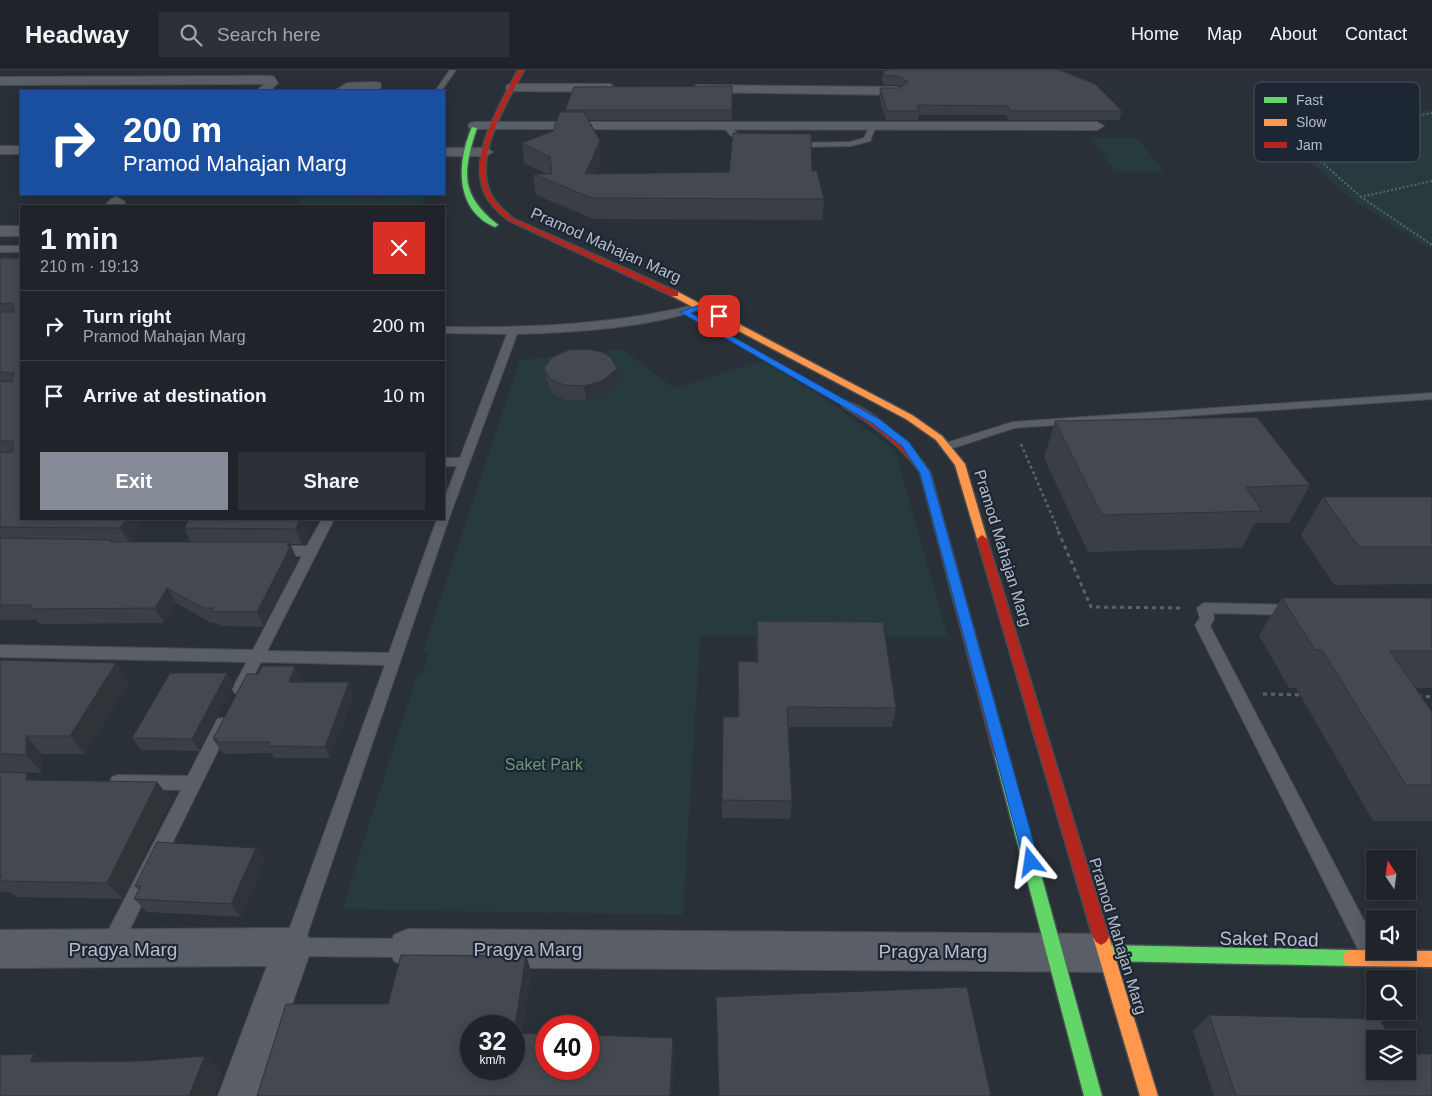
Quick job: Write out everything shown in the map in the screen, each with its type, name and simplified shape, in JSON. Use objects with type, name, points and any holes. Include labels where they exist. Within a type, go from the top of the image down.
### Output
[{"type":"street","points":[[0,81],[267,86],[283,70]]},
{"type":"street","name":"Pramod Mahajan Marg","points":[[521,70],[491,126],[484,158],[483,184],[488,196],[510,219],[702,306],[909,417],[930,431],[947,446],[964,474],[1149,1096]]},
{"type":"street","points":[[342,90],[347,87],[375,84]]},
{"type":"street","points":[[512,88],[620,88]]},
{"type":"street","points":[[679,89],[899,91]]},
{"type":"street","points":[[806,90],[814,126]]},
{"type":"street","name":"Pramod Mahajan Marg","points":[[484,110],[475,126],[465,158],[462,182],[470,203],[492,224],[509,232]]},
{"type":"street","points":[[475,126],[1097,126]]},
{"type":"street","points":[[0,150],[20,150]]},
{"type":"street","points":[[445,152],[465,158],[484,158]]},
{"type":"street","points":[[0,231],[20,231]]},
{"type":"street","name":"Pramod Mahajan Marg","points":[[667,304],[702,322]]},
{"type":"street","points":[[841,401],[892,432],[911,451],[925,472],[1093,1096]]},
{"type":"street","points":[[239,1096],[294,947]]},
{"type":"street","name":"Pragya Marg","points":[[0,949],[294,947]]},
{"type":"street","name":"Pragya Marg","points":[[408,948],[1106,953]]},
{"type":"street","name":"Saket Road","points":[[1106,953],[1366,958]]},
{"type":"street","name":"Saket Road","points":[[1416,959],[1432,959]]},
{"type":"lane","points":[[439,90],[453,70]]},
{"type":"lane","points":[[725,126],[739,139],[756,144]]},
{"type":"lane","points":[[785,144],[851,144],[867,139],[873,126]]},
{"type":"lane","points":[[0,249],[20,249]]},
{"type":"lane","points":[[445,330],[512,332],[585,329],[684,312],[702,306]]},
{"type":"lane","points":[[445,512],[462,462],[512,332]]},
{"type":"lane","points":[[947,446],[1013,425],[1119,416],[1432,396]]},
{"type":"lane","points":[[445,462],[462,462]]},
{"type":"lane","points":[[109,949],[327,520]]},
{"type":"lane","points":[[294,947],[392,659],[442,520]]},
{"type":"lane","points":[[262,550],[311,551]]},
{"type":"lane","points":[[1303,611],[1204,608],[1206,619],[1202,625],[1366,942]]},
{"type":"lane","points":[[0,652],[392,659]]},
{"type":"lane","points":[[106,782],[192,783]]},
{"type":"lane","name":"Pragya Marg","points":[[294,947],[408,948]]},
{"type":"path","points":[[1321,162],[1361,197],[1432,244]]},
{"type":"path","points":[[1361,197],[1432,180]]},
{"type":"path","points":[[1013,425],[1091,607],[1204,608]]},
{"type":"path","points":[[1238,694],[1308,695]]},
{"type":"path","points":[[1414,696],[1432,696]]},
{"type":"green space","points":[[1432,109],[1432,248],[1425,246],[1350,198],[1309,162],[1420,162],[1420,111]]},
{"type":"green space","points":[[1091,138],[1137,138],[1164,171],[1115,171]]},
{"type":"green space","points":[[426,196],[422,205],[297,205],[301,198]]},
{"type":"green space","name":"Saket Park","points":[[622,349],[674,388],[762,361],[826,399],[895,450],[948,637],[700,636],[683,915],[342,909],[417,675],[422,675],[429,652],[423,651],[520,360]]},
{"type":"building","points":[[1060,70],[1095,84],[1122,111],[1011,111],[1008,106],[917,105],[919,111],[887,111],[880,88],[900,88],[908,82],[900,76],[885,76],[883,71]]},
{"type":"building","points":[[732,86],[732,110],[565,110],[574,87]]},
{"type":"building","points":[[560,112],[584,112],[600,141],[585,174],[729,172],[733,133],[811,134],[812,171],[817,171],[824,199],[592,198],[533,174],[552,174],[550,157],[522,143],[553,131]]},
{"type":"building","points":[[0,258],[20,258],[20,520],[126,520],[120,528],[0,527],[0,452],[13,452],[13,441],[0,441],[0,381],[12,382],[14,373],[0,372],[0,312],[14,312],[13,303],[0,304]]},
{"type":"building","points":[[587,349],[602,352],[611,357],[617,369],[602,381],[584,386],[564,385],[550,379],[544,368],[551,358],[568,350]]},
{"type":"building","points":[[1257,417],[1310,485],[1246,487],[1262,511],[1102,515],[1055,421]]},
{"type":"building","points":[[1323,497],[1432,497],[1432,547],[1359,547]]},
{"type":"building","points":[[188,520],[300,520],[295,529],[184,528]]},
{"type":"building","points":[[0,538],[112,540],[110,542],[289,542],[287,546],[290,547],[257,612],[212,612],[214,608],[203,608],[167,588],[155,608],[29,609],[32,605],[0,605]]},
{"type":"building","points":[[1282,598],[1432,598],[1432,651],[1390,651],[1432,712],[1432,785],[1406,785],[1322,650],[1315,650]]},
{"type":"building","points":[[757,621],[883,622],[896,708],[787,707],[792,801],[722,800],[723,717],[739,717],[738,661],[758,662]]},
{"type":"building","points":[[0,660],[116,663],[70,736],[26,736],[26,755],[0,754]]},
{"type":"building","points":[[262,666],[295,666],[289,682],[349,682],[325,747],[267,746],[269,742],[216,742],[218,739],[213,739],[247,674],[258,674]]},
{"type":"building","points":[[170,673],[227,673],[192,739],[132,738]]},
{"type":"building","points":[[0,772],[26,773],[26,780],[157,782],[107,883],[0,881],[2,875],[0,875]]},
{"type":"building","points":[[157,842],[256,848],[231,904],[134,899],[141,886],[135,886]]},
{"type":"building","points":[[401,955],[526,956],[517,1015],[460,1015],[460,1080],[525,1080],[525,1033],[535,1034],[535,1080],[600,1080],[600,1035],[673,1038],[670,1096],[257,1096],[286,1004],[388,1004]]},
{"type":"building","points":[[967,987],[991,1096],[719,1096],[716,997]]},
{"type":"building","points":[[1209,1015],[1380,1020],[1386,1030],[1366,1030],[1366,1080],[1416,1080],[1416,1054],[1432,1054],[1432,1096],[1236,1096]]},
{"type":"building","points":[[34,1054],[30,1062],[142,1061],[205,1056],[189,1096],[0,1096],[0,1055]]},
{"type":"traffic: fast","points":[[474,128],[466,157],[464,182],[467,194],[473,205],[495,225]]},
{"type":"traffic: fast","points":[[1001,754],[1093,1096]]},
{"type":"traffic: fast","points":[[1106,953],[1351,958]]},
{"type":"traffic: slow","points":[[675,294],[909,417],[939,438],[960,464],[982,539]]},
{"type":"traffic: slow","points":[[1101,937],[1149,1096]]},
{"type":"traffic: slow","points":[[1351,958],[1432,959]]},
{"type":"traffic: jam","points":[[521,70],[492,128],[483,159],[483,175],[490,198],[510,219],[675,294]]},
{"type":"traffic: jam","points":[[847,405],[900,442],[925,472],[1001,754]]},
{"type":"traffic: jam","points":[[982,539],[1101,937]]},
{"type":"route","points":[[719,316],[702,306],[684,312],[876,421],[905,444],[925,472],[931,488],[1031,862]]}]
